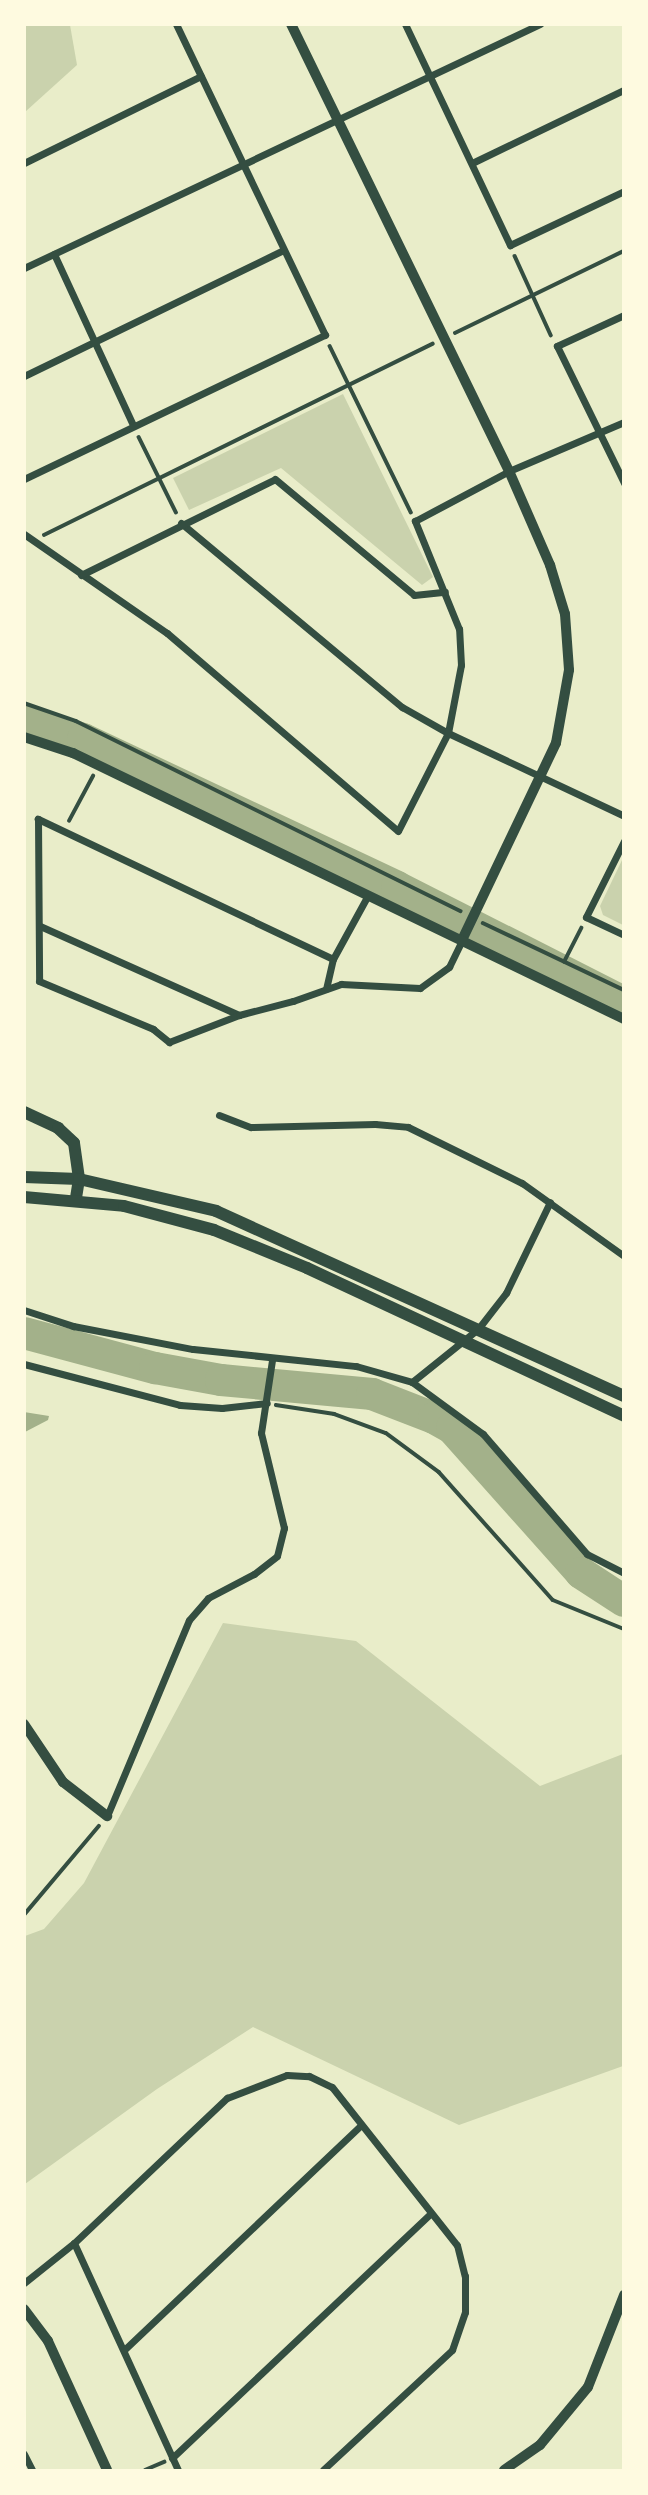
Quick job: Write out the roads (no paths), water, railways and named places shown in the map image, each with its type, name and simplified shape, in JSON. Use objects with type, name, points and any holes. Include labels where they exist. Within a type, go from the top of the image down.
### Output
[{"type":"main road","points":[[24,1112],[58,1128],[74,1143],[79,1179],[76,1199]]},
{"type":"main road","points":[[24,1177],[79,1179],[165,1196],[241,1220],[624,1395]]},
{"type":"main road","points":[[24,1197],[76,1199],[124,1206],[214,1230],[306,1268],[624,1416]]},
{"type":"street","points":[[24,479],[325,335],[176,24]]},
{"type":"street","points":[[291,24],[509,471],[550,565],[565,614],[569,670],[564,713],[541,775],[449,967],[420,988],[341,984],[239,1015],[169,1042],[153,1029],[38,981],[38,819],[64,829],[333,959]]},
{"type":"street","points":[[405,24],[510,245],[624,191]]},
{"type":"street","points":[[24,268],[338,123],[540,24]]},
{"type":"street","points":[[24,163],[201,76]]},
{"type":"street","points":[[472,163],[624,90]]},
{"type":"street","points":[[24,376],[284,250]]},
{"type":"street","points":[[54,254],[133,425]]},
{"type":"street","points":[[624,315],[557,346],[624,483]]},
{"type":"street","points":[[24,534],[167,633],[398,831],[448,733],[461,664],[459,629],[415,521],[509,471],[624,422]]},
{"type":"street","points":[[81,575],[181,523],[275,479],[414,595],[444,592]]},
{"type":"street","points":[[181,523],[402,707],[448,733],[624,816]]},
{"type":"street","points":[[24,737],[99,765],[624,1019]]},
{"type":"street","points":[[624,841],[586,917],[624,935]]},
{"type":"street","points":[[326,989],[333,959],[368,895]]},
{"type":"street","points":[[40,926],[239,1015]]},
{"type":"street","points":[[219,1115],[251,1127],[375,1124],[408,1128],[550,1202],[624,1256]]},
{"type":"street","points":[[412,1382],[478,1329],[506,1293],[550,1202]]},
{"type":"street","points":[[24,1310],[74,1326],[272,1360],[356,1366],[412,1382],[483,1434],[587,1554],[624,1573]]},
{"type":"street","points":[[24,1724],[63,1782],[107,1816],[189,1620],[208,1598],[254,1574],[277,1556],[284,1528],[261,1433],[272,1360]]},
{"type":"street","points":[[24,1364],[180,1405],[222,1408],[267,1403]]},
{"type":"street","points":[[24,2283],[74,2243],[227,2098],[268,2079],[309,2076],[332,2087],[359,2127],[429,2215],[457,2245],[465,2276],[465,2312],[452,2350],[323,2470]]},
{"type":"street","points":[[124,2350],[359,2127]]},
{"type":"street","points":[[172,2458],[429,2215]]},
{"type":"street","points":[[74,2243],[178,2470]]},
{"type":"street","points":[[504,2470],[540,2445],[587,2387],[624,2295]]},
{"type":"street","points":[[24,2309],[48,2341],[107,2470]]},
{"type":"street","points":[[24,2454],[32,2470]]},
{"type":"waterway","points":[[24,720],[83,739],[397,887],[624,1002]]},
{"type":"waterway","points":[[24,1333],[155,1368],[221,1380],[372,1394],[434,1418],[452,1428],[581,1573],[624,1601]]}]
